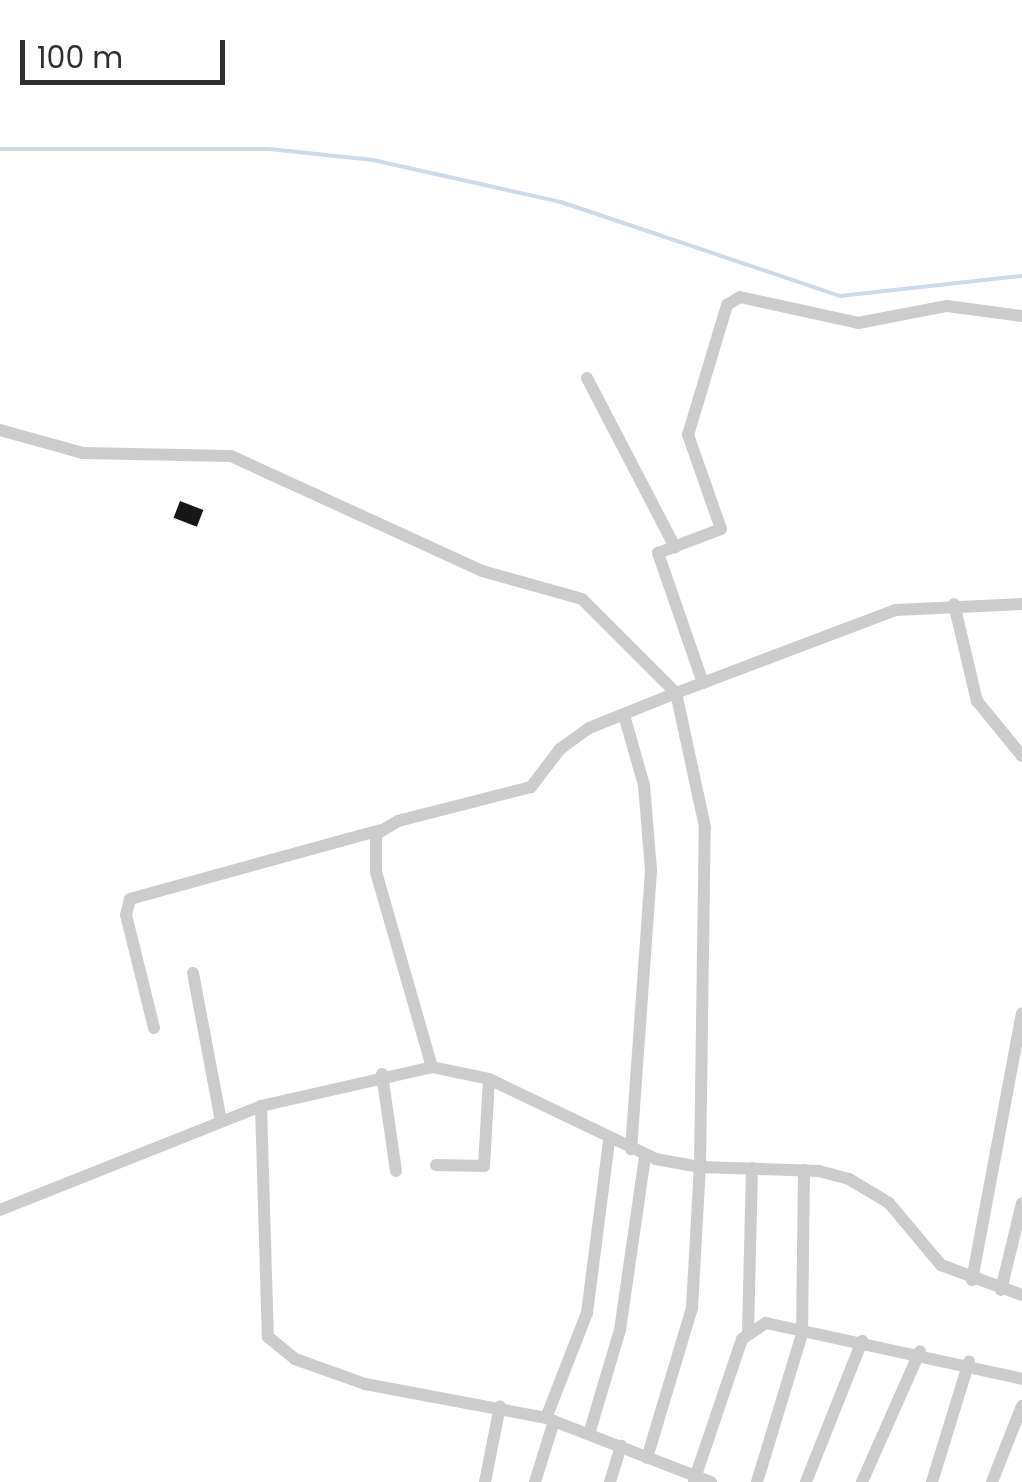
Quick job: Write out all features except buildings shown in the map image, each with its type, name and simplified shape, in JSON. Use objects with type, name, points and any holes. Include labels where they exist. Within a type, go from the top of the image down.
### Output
[{"type":"street","points":[[703,684],[658,553],[720,529],[688,434],[707,353],[733,300],[858,322],[946,306],[1022,316]]},
{"type":"street","points":[[587,378],[675,547]]},
{"type":"street","points":[[0,430],[83,453],[231,456],[482,571],[582,599],[676,693],[705,827],[700,1167],[692,1308],[648,1458]]},
{"type":"street","points":[[954,604],[977,701],[1022,756]]},
{"type":"street","points":[[154,1028],[126,915],[130,900],[531,787],[570,739],[872,617],[954,604],[1022,604]]},
{"type":"street","points":[[624,715],[644,784],[652,871],[631,1149]]},
{"type":"street","points":[[380,830],[374,860],[432,1067]]},
{"type":"street","points":[[193,974],[221,1121]]},
{"type":"street","points":[[972,1280],[1022,1014]]},
{"type":"street","points":[[0,1210],[261,1106],[382,1074],[432,1067],[489,1079],[645,1156],[700,1167],[804,1170],[877,1194],[932,1257],[972,1280],[1022,1295]]},
{"type":"street","points":[[382,1074],[396,1172]]},
{"type":"street","points":[[436,1165],[484,1166],[489,1079]]},
{"type":"street","points":[[261,1106],[268,1337],[295,1358],[365,1384],[500,1406],[550,1420],[694,1479],[711,1482]]},
{"type":"street","points":[[535,1482],[550,1420],[587,1313],[609,1141]]},
{"type":"street","points":[[589,1434],[620,1330],[645,1156]]},
{"type":"street","points":[[694,1479],[748,1332],[752,1168]]},
{"type":"street","points":[[757,1482],[802,1334],[804,1170]]},
{"type":"street","points":[[1001,1290],[1022,1203]]},
{"type":"street","points":[[748,1332],[766,1323],[802,1334],[920,1351],[1022,1379]]},
{"type":"street","points":[[806,1482],[862,1341]]},
{"type":"street","points":[[862,1482],[920,1351]]},
{"type":"street","points":[[932,1482],[968,1362]]},
{"type":"street","points":[[486,1482],[500,1406]]},
{"type":"street","points":[[992,1482],[1022,1406]]},
{"type":"street","points":[[610,1482],[621,1446]]},
{"type":"waterway","points":[[0,149],[269,149],[373,160],[561,202],[840,296],[1022,276]]}]
